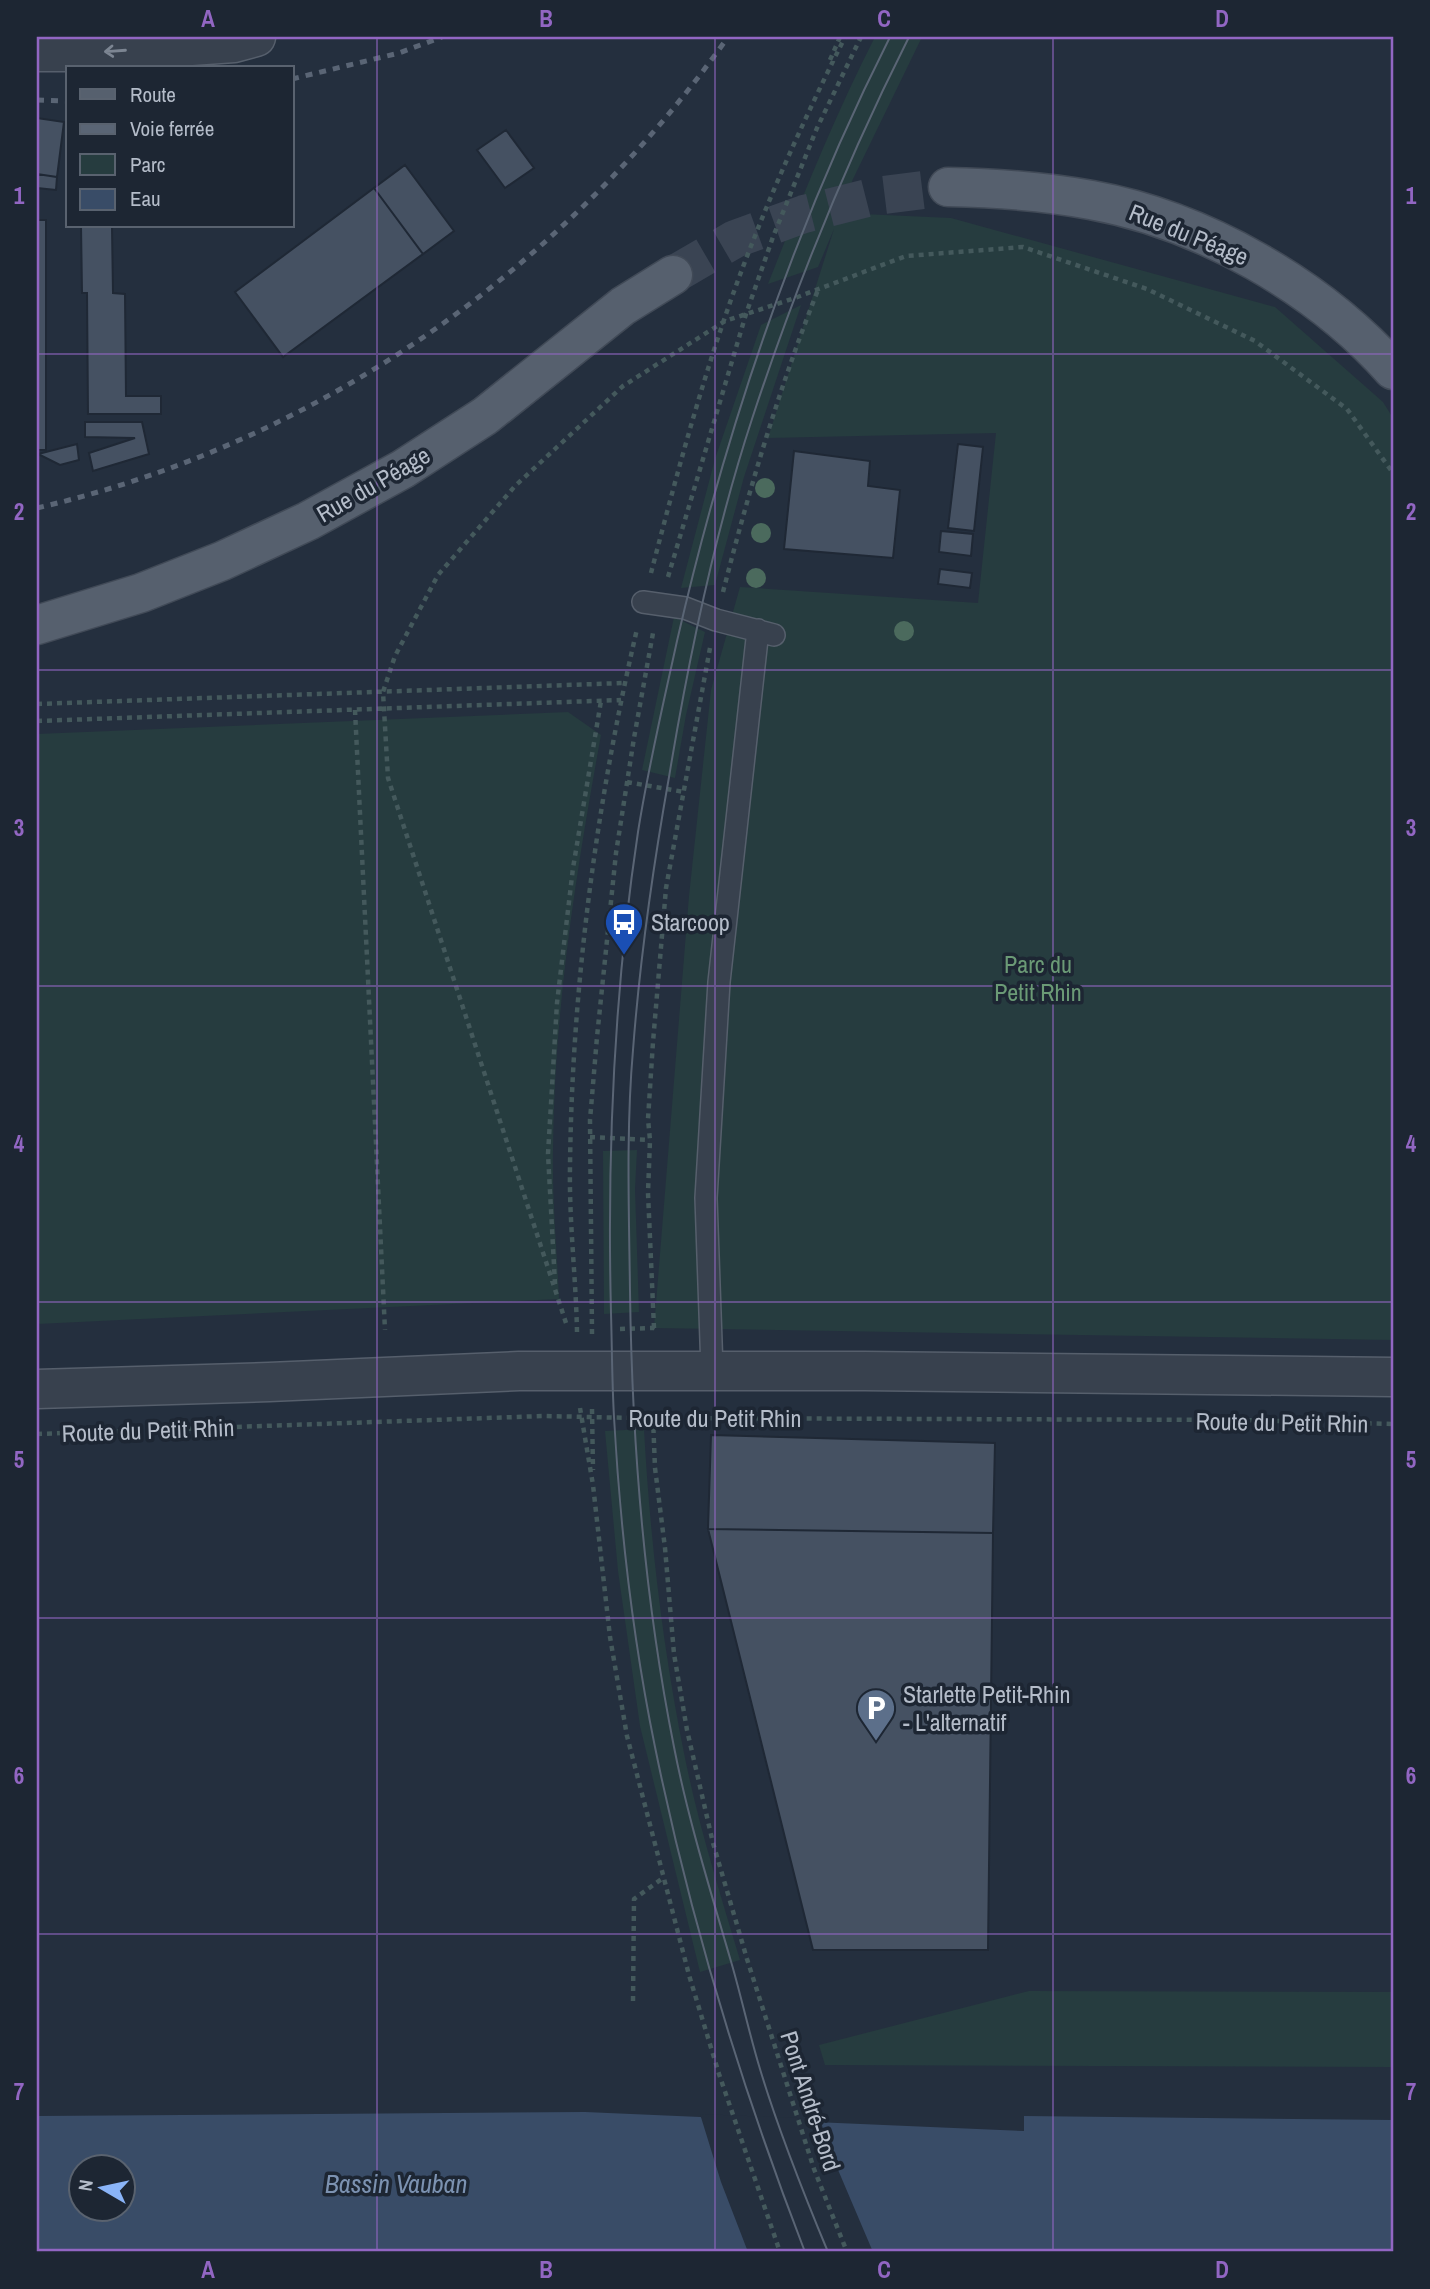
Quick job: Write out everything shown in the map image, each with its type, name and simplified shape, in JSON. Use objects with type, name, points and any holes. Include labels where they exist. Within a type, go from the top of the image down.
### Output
[{"type":"main road","name":"Rue du Péage","points":[[948,187],[1045,192],[1121,206],[1172,223],[1226,246],[1300,289],[1361,337],[1393,370]]},
{"type":"main road","name":"Rue du Péage","points":[[37,625],[141,593],[222,561],[309,521],[403,469],[485,416],[623,306],[673,275]]},
{"type":"street","points":[[37,52],[105,52],[234,43],[256,37]]},
{"type":"street","name":"Route du Petit Rhin","points":[[37,1389],[519,1371],[591,1373],[712,1370],[1393,1377]]},
{"type":"lane","points":[[652,603],[685,608],[716,620],[766,632],[719,982],[706,1198],[712,1370]]},
{"type":"path","points":[[593,1485],[590,1137],[607,932],[652,603],[678,469],[724,321],[752,242],[843,37]]},
{"type":"path","points":[[577,1331],[570,1171],[572,1082],[581,969],[593,872],[624,683],[684,520],[772,237],[812,140],[861,37]]},
{"type":"path","points":[[566,1323],[388,778],[383,692],[396,656],[438,575],[514,486],[623,386],[724,321],[906,256],[1023,247],[1147,289],[1255,341],[1347,409],[1393,473]]},
{"type":"path","points":[[654,1328],[648,1193],[648,1119],[666,888],[716,620],[746,501],[795,348],[818,289]]},
{"type":"path","points":[[37,704],[624,683]]},
{"type":"path","points":[[555,1292],[548,1154],[557,1003],[573,868],[601,701]]},
{"type":"path","points":[[37,721],[621,701]]},
{"type":"path","points":[[355,710],[386,1330]]},
{"type":"path","points":[[627,782],[684,792]]},
{"type":"path","points":[[590,1137],[650,1140]]},
{"type":"path","points":[[581,1416],[593,1485],[610,1637],[625,1724],[689,1975],[719,2074],[780,2252]]},
{"type":"path","name":"Route du Petit Rhin","points":[[37,1434],[383,1420],[581,1416],[1241,1420],[1393,1424]]},
{"type":"path","name":"Pont André-Bord","points":[[653,1418],[654,1468],[665,1548],[674,1654],[687,1730],[713,1843],[814,2169],[846,2252]]},
{"type":"path","points":[[634,2001],[634,1899],[663,1878]]},
{"type":"green space","name":"Parc du Petit Rhin","points":[[875,37],[922,37],[853,179],[840,213],[951,218],[1275,307],[1383,402],[1393,418],[1393,1340],[654,1328],[689,896],[711,690],[740,587],[978,603],[996,433],[768,438],[834,229],[818,267],[768,284],[832,128]]},
{"type":"green space","points":[[801,305],[744,477],[715,585],[681,588],[715,459],[761,325]]},
{"type":"green space","points":[[674,617],[705,632],[675,778],[642,770]]},
{"type":"green space","points":[[568,712],[601,735],[575,890],[557,1046],[553,1169],[559,1299],[37,1324],[37,734]]},
{"type":"green space","points":[[637,1150],[635,1189],[639,1312],[604,1314],[603,1151]]},
{"type":"green space","points":[[644,1429],[658,1594],[677,1717],[710,1860],[740,1960],[700,1972],[640,1726],[618,1571],[605,1431]]},
{"type":"green space","points":[[1029,1991],[1393,1992],[1393,2067],[825,2065],[819,2045]]},
{"type":"water","name":"Bassin Vauban","points":[[585,2112],[1024,2131],[1024,2116],[1393,2120],[1393,2252],[37,2252],[37,2116]]},
{"type":"pier","points":[[700,2114],[820,2119],[830,2151],[873,2252],[748,2252],[721,2182]]},
{"type":"building","points":[[37,118],[64,122],[57,177],[37,174]]},
{"type":"building","points":[[506,130],[534,168],[505,188],[477,150]]},
{"type":"building","points":[[405,165],[454,231],[423,254],[374,188]]},
{"type":"building","points":[[37,174],[57,177],[56,190],[37,188]]},
{"type":"building","points":[[374,188],[423,254],[283,357],[235,292]]},
{"type":"building","points":[[37,220],[46,220],[46,450],[37,450]]},
{"type":"building","points":[[81,228],[112,228],[113,293],[125,294],[126,396],[161,396],[161,414],[88,414],[87,293],[82,293]]},
{"type":"building","points":[[85,422],[142,422],[149,454],[93,471],[89,453],[135,438],[85,437]]},
{"type":"building","points":[[77,444],[79,460],[60,465],[38,454]]},
{"type":"building","points":[[958,444],[983,447],[974,531],[948,528]]},
{"type":"building","points":[[794,451],[870,461],[868,486],[900,490],[893,558],[784,549]]},
{"type":"building","points":[[941,531],[973,534],[971,556],[939,552]]},
{"type":"building","points":[[940,569],[972,573],[970,588],[938,584]]},
{"type":"building","points":[[711,1435],[995,1443],[993,1533],[708,1529]]},
{"type":"building","name":"Starlette Petit-Rhin - L'alternatif","points":[[708,1529],[993,1533],[988,1950],[813,1950]]},
{"type":"tunnel","points":[[673,275],[735,239],[804,214],[875,196],[948,187]]},
{"type":"tram line","points":[[805,2252],[739,2066],[701,1939],[684,1876],[647,1707],[628,1582],[614,1417],[610,1253],[611,1132],[623,952],[638,832],[656,736],[696,563],[740,409],[793,257],[855,110],[890,37]]},
{"type":"tram line","points":[[828,2252],[783,2139],[756,2055],[686,1801],[664,1691],[647,1577],[637,1463],[631,1348],[629,1110],[639,981],[658,845],[694,641],[714,551],[752,419],[804,273],[843,177],[909,37]]},
{"type":"railway","points":[[294,79],[399,53],[442,37]]},
{"type":"railway","points":[[37,508],[140,479],[240,440],[335,392],[425,336],[510,272],[589,200],[662,122],[728,37]]},
{"type":"railway","points":[[37,100],[66,101]]},
{"type":"place","name":"Starcoop","points":[[624,956]]},
{"type":"place","name":"Starlette Petit-Rhin - L'alternatif","points":[[876,1742]]}]
